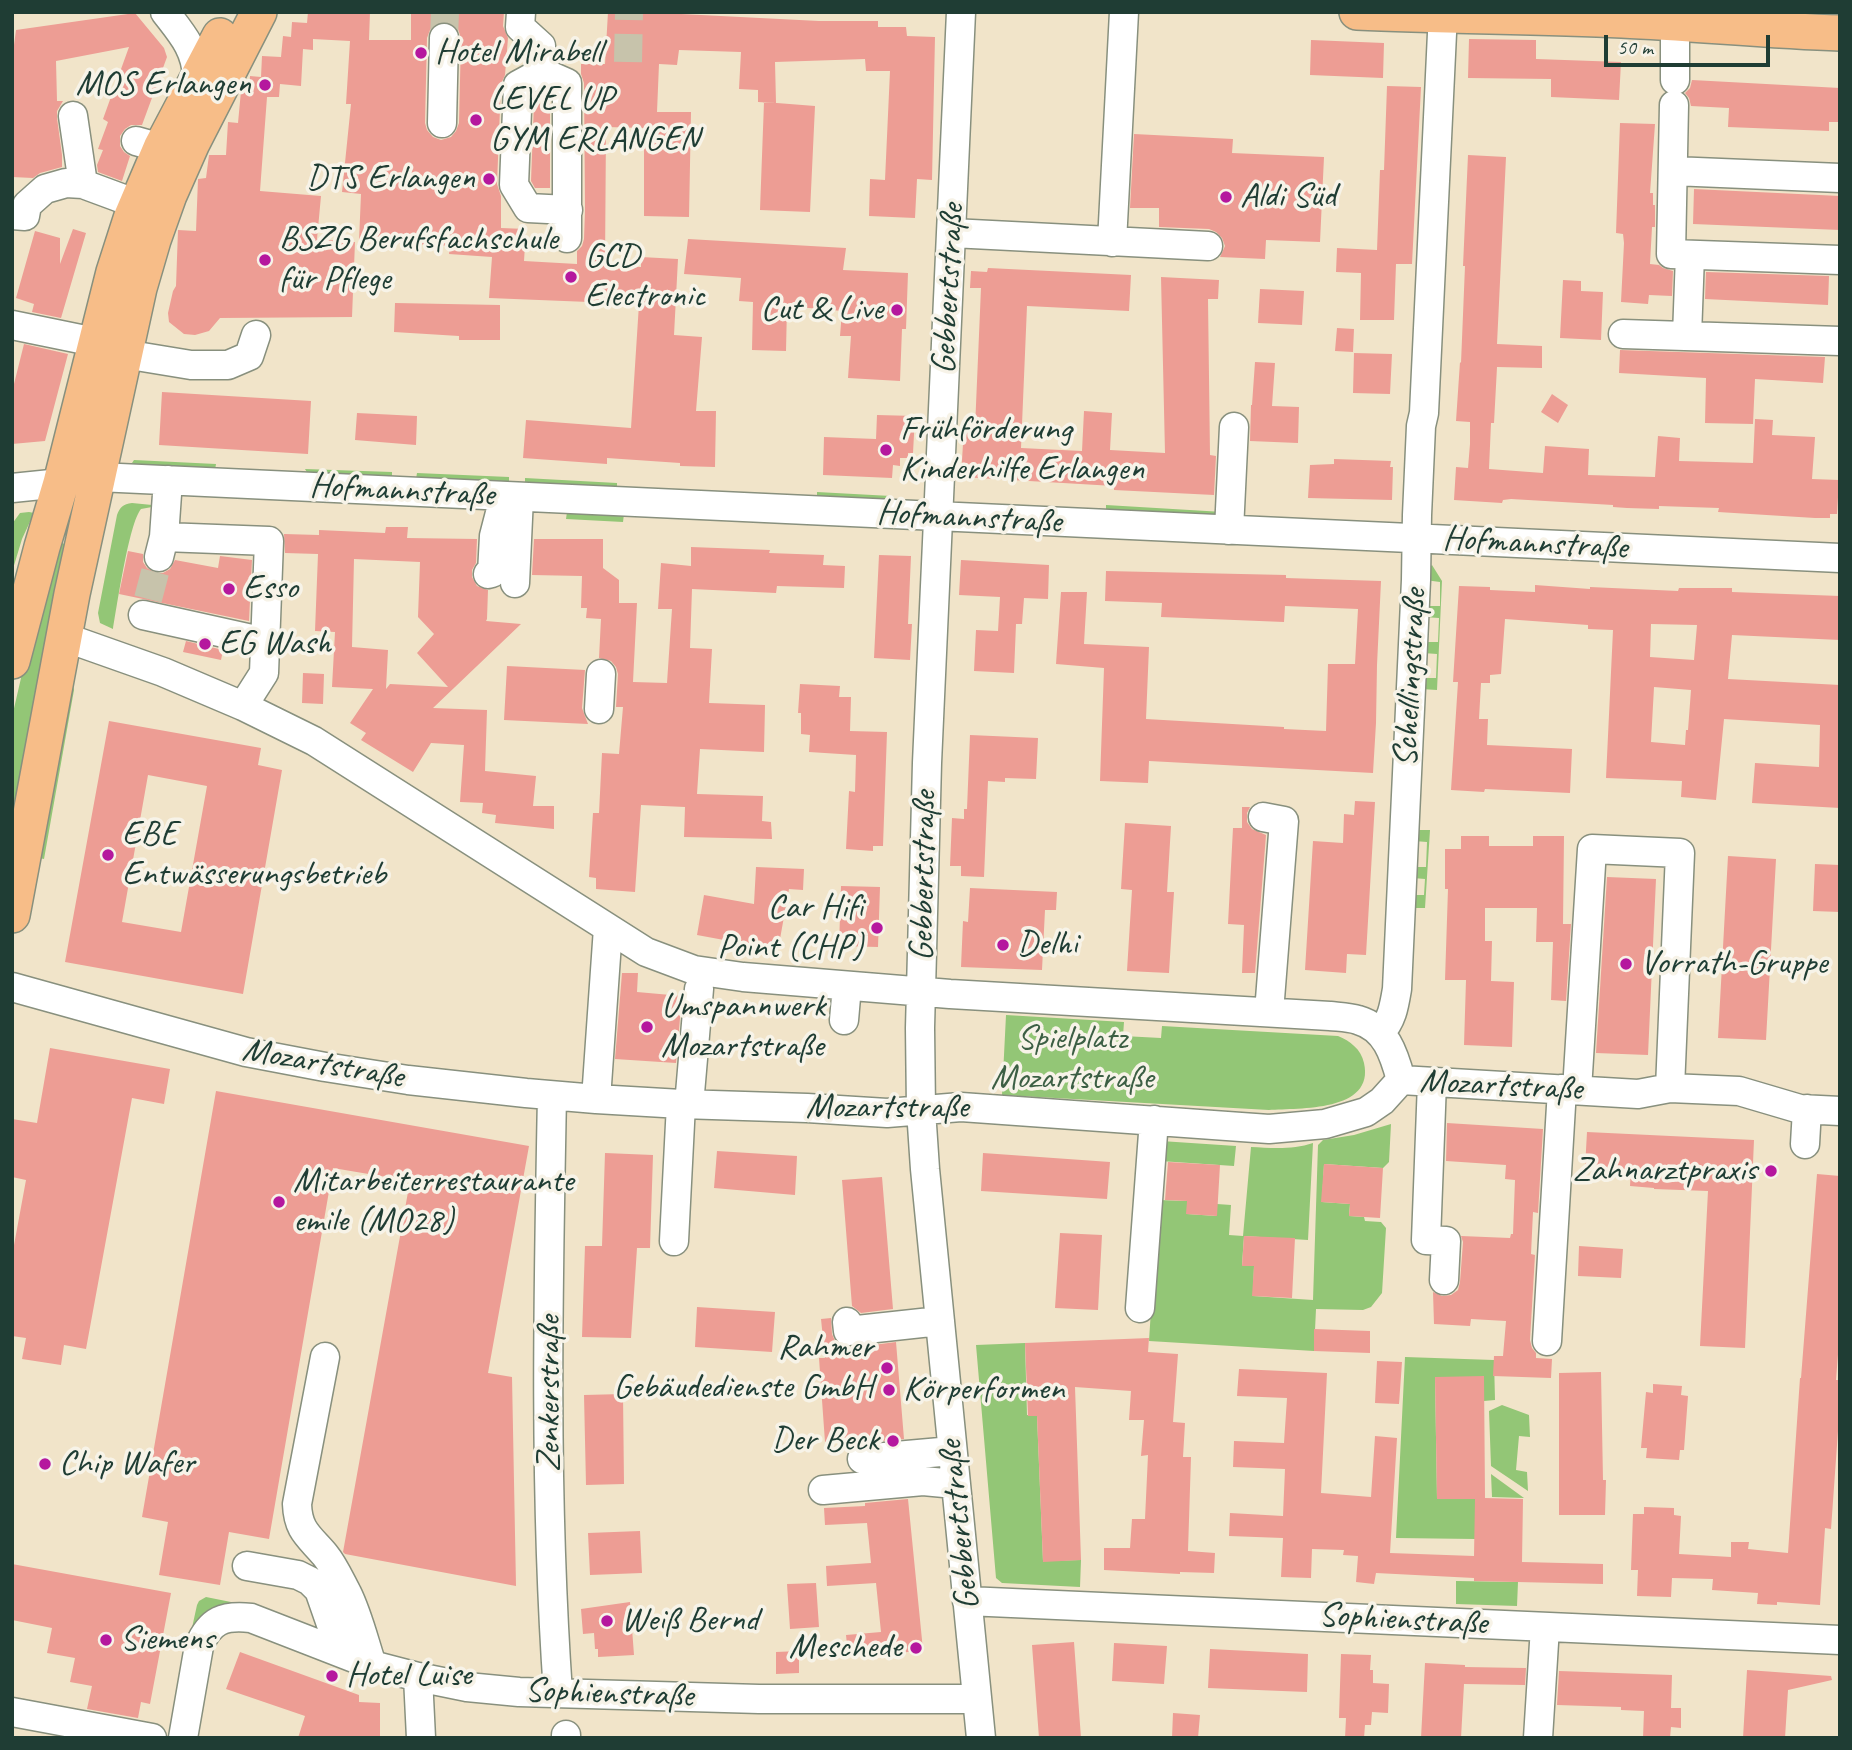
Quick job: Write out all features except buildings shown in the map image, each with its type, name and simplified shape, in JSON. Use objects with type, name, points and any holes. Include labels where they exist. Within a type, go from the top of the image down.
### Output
[{"type":"main road","points":[[12,915],[64,637],[98,477],[114,272],[137,204],[148,144],[197,77],[234,12]]},
{"type":"main road","points":[[12,661],[41,547],[109,348],[139,288],[169,195],[209,107],[259,12]]},
{"type":"main road","points":[[1357,12],[1675,23],[1784,22],[1840,33]]},
{"type":"main road","points":[[41,547],[50,538],[64,536],[72,542],[80,556]]},
{"type":"street","points":[[165,12],[189,44],[194,55],[197,77]]},
{"type":"street","points":[[521,12],[520,27],[541,46],[542,72]]},
{"type":"street","name":"Gebbertstraße","points":[[961,12],[927,763],[920,1026],[924,1163],[981,1738]]},
{"type":"street","points":[[1112,242],[1124,12]]},
{"type":"street","name":"Schellingstraße","points":[[1380,1033],[1392,1016],[1397,989],[1443,14]]},
{"type":"street","points":[[1675,23],[1671,254],[1840,260]]},
{"type":"street","points":[[442,123],[444,38]]},
{"type":"street","points":[[542,72],[567,83],[567,238]]},
{"type":"street","points":[[542,72],[518,86],[514,185],[528,208],[568,210]]},
{"type":"street","points":[[73,116],[83,184]]},
{"type":"street","points":[[1673,171],[1840,178]]},
{"type":"street","points":[[12,215],[25,216],[27,205],[45,189],[66,183],[83,184],[137,204]]},
{"type":"street","points":[[952,233],[1208,246]]},
{"type":"street","points":[[1687,336],[1690,255]]},
{"type":"street","points":[[13,330],[191,365],[228,365],[249,356],[256,335]]},
{"type":"street","points":[[1623,334],[1840,341]]},
{"type":"street","points":[[1229,530],[1234,426]]},
{"type":"street","name":"Hofmannstraße","points":[[98,477],[1840,558]]},
{"type":"street","points":[[168,480],[162,547],[269,541],[264,673],[243,706]]},
{"type":"street","points":[[12,488],[61,483]]},
{"type":"street","points":[[488,574],[492,573],[494,536],[502,509],[510,496]]},
{"type":"street","points":[[510,496],[515,583]]},
{"type":"street","points":[[146,607],[265,649]]},
{"type":"street","points":[[146,607],[186,639]]},
{"type":"street","points":[[132,661],[146,607]]},
{"type":"street","points":[[64,637],[243,706],[314,741],[646,952],[694,970],[743,977],[922,992],[1269,1012],[1358,1020],[1380,1033],[1391,1047],[1401,1080]]},
{"type":"street","points":[[224,648],[265,649]]},
{"type":"street","points":[[599,709],[601,674]]},
{"type":"street","points":[[1263,817],[1284,821],[1269,1012]]},
{"type":"street","points":[[1547,1341],[1592,849],[1680,853],[1670,1088]]},
{"type":"street","points":[[596,1099],[608,928]]},
{"type":"street","points":[[844,1020],[847,986]]},
{"type":"street","name":"Mozartstraße","points":[[12,987],[246,1052],[408,1080],[596,1099],[887,1113],[961,1107],[1269,1129],[1325,1124],[1366,1112],[1382,1101],[1401,1080],[1637,1094],[1670,1088],[1739,1091],[1800,1109],[1840,1111]]},
{"type":"street","points":[[674,1241],[685,1104],[699,989]]},
{"type":"street","points":[[1432,1082],[1426,1240],[1446,1241],[1444,1280]]},
{"type":"street","name":"Zenkerstraße","points":[[552,1096],[549,1363],[558,1693]]},
{"type":"street","points":[[1805,1144],[1807,1109]]},
{"type":"street","points":[[1140,1308],[1154,1120]]},
{"type":"street","points":[[847,1322],[848,1331],[941,1330]]},
{"type":"street","points":[[863,1344],[941,1330]]},
{"type":"street","points":[[325,1357],[297,1504],[298,1514],[307,1537],[325,1555],[349,1596],[372,1665]]},
{"type":"street","points":[[862,1459],[952,1451]]},
{"type":"street","points":[[823,1490],[923,1481],[956,1484]]},
{"type":"street","points":[[247,1566],[298,1575],[310,1581],[319,1590],[341,1653]]},
{"type":"street","name":"Sophienstraße","points":[[967,1601],[1840,1640]]},
{"type":"street","name":"Sophienstraße","points":[[183,1738],[203,1636],[213,1625],[225,1618],[236,1616],[251,1618],[372,1665],[467,1687],[519,1692],[758,1699],[977,1699]]},
{"type":"street","points":[[1538,1738],[1545,1626]]},
{"type":"street","points":[[418,1677],[421,1738]]},
{"type":"street","points":[[12,1712],[152,1738]]},
{"type":"green space","points":[[134,460],[216,464],[215,470],[136,465],[132,463]]},
{"type":"green space","points":[[305,469],[392,472],[392,478],[308,474]]},
{"type":"green space","points":[[417,473],[509,477],[509,484],[416,479]]},
{"type":"green space","points":[[525,478],[617,483],[617,489],[525,484]]},
{"type":"green space","points":[[817,492],[891,496],[890,502],[817,498]]},
{"type":"green space","points":[[132,503],[152,507],[141,509],[132,530],[113,629],[100,623],[98,613],[117,515],[122,506]]},
{"type":"green space","points":[[1106,505],[1223,512],[1223,518],[1106,512]]},
{"type":"green space","points":[[567,512],[624,514],[623,522],[566,519]]},
{"type":"green space","points":[[20,513],[34,513],[22,539],[12,572],[12,524]]},
{"type":"green space","points":[[52,544],[65,544],[12,852],[12,717]]},
{"type":"green space","points":[[1432,565],[1442,581],[1437,690],[1421,689],[1422,678],[1436,678],[1437,654],[1423,653],[1423,642],[1438,642],[1439,618],[1424,617],[1425,606],[1440,606],[1440,582],[1425,580]]},
{"type":"green space","points":[[72,680],[74,690],[44,859],[34,857]]},
{"type":"green space","points":[[1415,830],[1430,830],[1425,908],[1412,908],[1412,895],[1424,895],[1425,879],[1413,878],[1413,867],[1426,867],[1427,842],[1414,841]]},
{"type":"green space","name":"Spielplatz Mozartstraße","points":[[1006,1015],[1124,1022],[1123,1036],[1161,1038],[1162,1026],[1338,1036],[1358,1050],[1364,1063],[1364,1079],[1358,1091],[1347,1099],[1332,1104],[1269,1110],[1002,1095]]},
{"type":"green space","points":[[1391,1124],[1389,1162],[1383,1168],[1324,1164],[1322,1202],[1350,1204],[1349,1216],[1381,1222],[1386,1228],[1382,1293],[1371,1307],[1363,1310],[1316,1309],[1314,1351],[1149,1341],[1158,1200],[1187,1201],[1187,1214],[1216,1216],[1217,1204],[1231,1205],[1229,1235],[1243,1236],[1251,1147],[1290,1148],[1313,1143],[1308,1240],[1244,1236],[1242,1265],[1254,1266],[1253,1296],[1313,1300],[1318,1145],[1323,1140],[1354,1135]]},
{"type":"green space","points":[[1161,1141],[1236,1146],[1234,1166],[1160,1161]]},
{"type":"green space","points":[[1025,1343],[1027,1415],[1037,1416],[1043,1561],[1081,1560],[1080,1587],[1002,1583],[996,1578],[976,1345]]},
{"type":"green space","points":[[1405,1357],[1494,1360],[1495,1400],[1484,1401],[1484,1377],[1435,1377],[1437,1499],[1475,1499],[1475,1539],[1396,1538]]},
{"type":"green space","points":[[1502,1405],[1529,1415],[1530,1437],[1519,1436],[1516,1470],[1527,1472],[1528,1491],[1491,1466],[1489,1411]]},
{"type":"green space","points":[[1491,1474],[1524,1498],[1492,1497]]},
{"type":"green space","points":[[1456,1581],[1518,1582],[1517,1606],[1456,1604]]},
{"type":"green space","points":[[206,1597],[241,1604],[190,1637],[197,1605]]},
{"type":"tunnel","points":[[444,38],[445,12]]},
{"type":"tunnel","points":[[628,62],[629,12]]},
{"type":"tunnel","points":[[148,599],[159,557]]},
{"type":"place","name":"Hotel Mirabell","points":[[421,53]]},
{"type":"place","name":"MOS Erlangen","points":[[265,85]]},
{"type":"place","name":"LEVEL UP GYM ERLANGEN","points":[[476,120]]},
{"type":"place","name":"DTS Erlangen","points":[[489,179]]},
{"type":"place","name":"Aldi Süd","points":[[1226,197]]},
{"type":"place","name":"BSZG Berufsfachschule für Pflege","points":[[265,260]]},
{"type":"place","name":"GCD Electronic","points":[[571,277]]},
{"type":"place","name":"Cut & Live","points":[[897,310]]},
{"type":"place","name":"Frühförderung Kinderhilfe Erlangen","points":[[886,450]]},
{"type":"place","name":"Esso","points":[[229,589]]},
{"type":"place","name":"EG Wash","points":[[205,644]]},
{"type":"place","name":"EBE Entwässerungsbetrieb","points":[[108,855]]},
{"type":"place","name":"Car Hifi Point (CHP)","points":[[877,928]]},
{"type":"place","name":"Delhi","points":[[1003,945]]},
{"type":"place","name":"Vorrath-Gruppe","points":[[1626,964]]},
{"type":"place","name":"Umspannwerk Mozartstraße","points":[[647,1027]]},
{"type":"place","name":"Zahnarztpraxis","points":[[1771,1171]]},
{"type":"place","name":"Mitarbeiterrestaurante emile (MO28)","points":[[279,1202]]},
{"type":"place","name":"Rahmer Gebäudedienste GmbH","points":[[887,1368]]},
{"type":"place","name":"Körperformen","points":[[889,1390]]},
{"type":"place","name":"Der Beck","points":[[893,1441]]},
{"type":"place","name":"Chip Wafer","points":[[45,1464]]},
{"type":"place","name":"Weiß Bernd","points":[[607,1621]]},
{"type":"place","name":"Siemens","points":[[106,1640]]},
{"type":"place","name":"Meschede","points":[[916,1648]]},
{"type":"place","name":"Hotel Luise","points":[[332,1676]]}]
